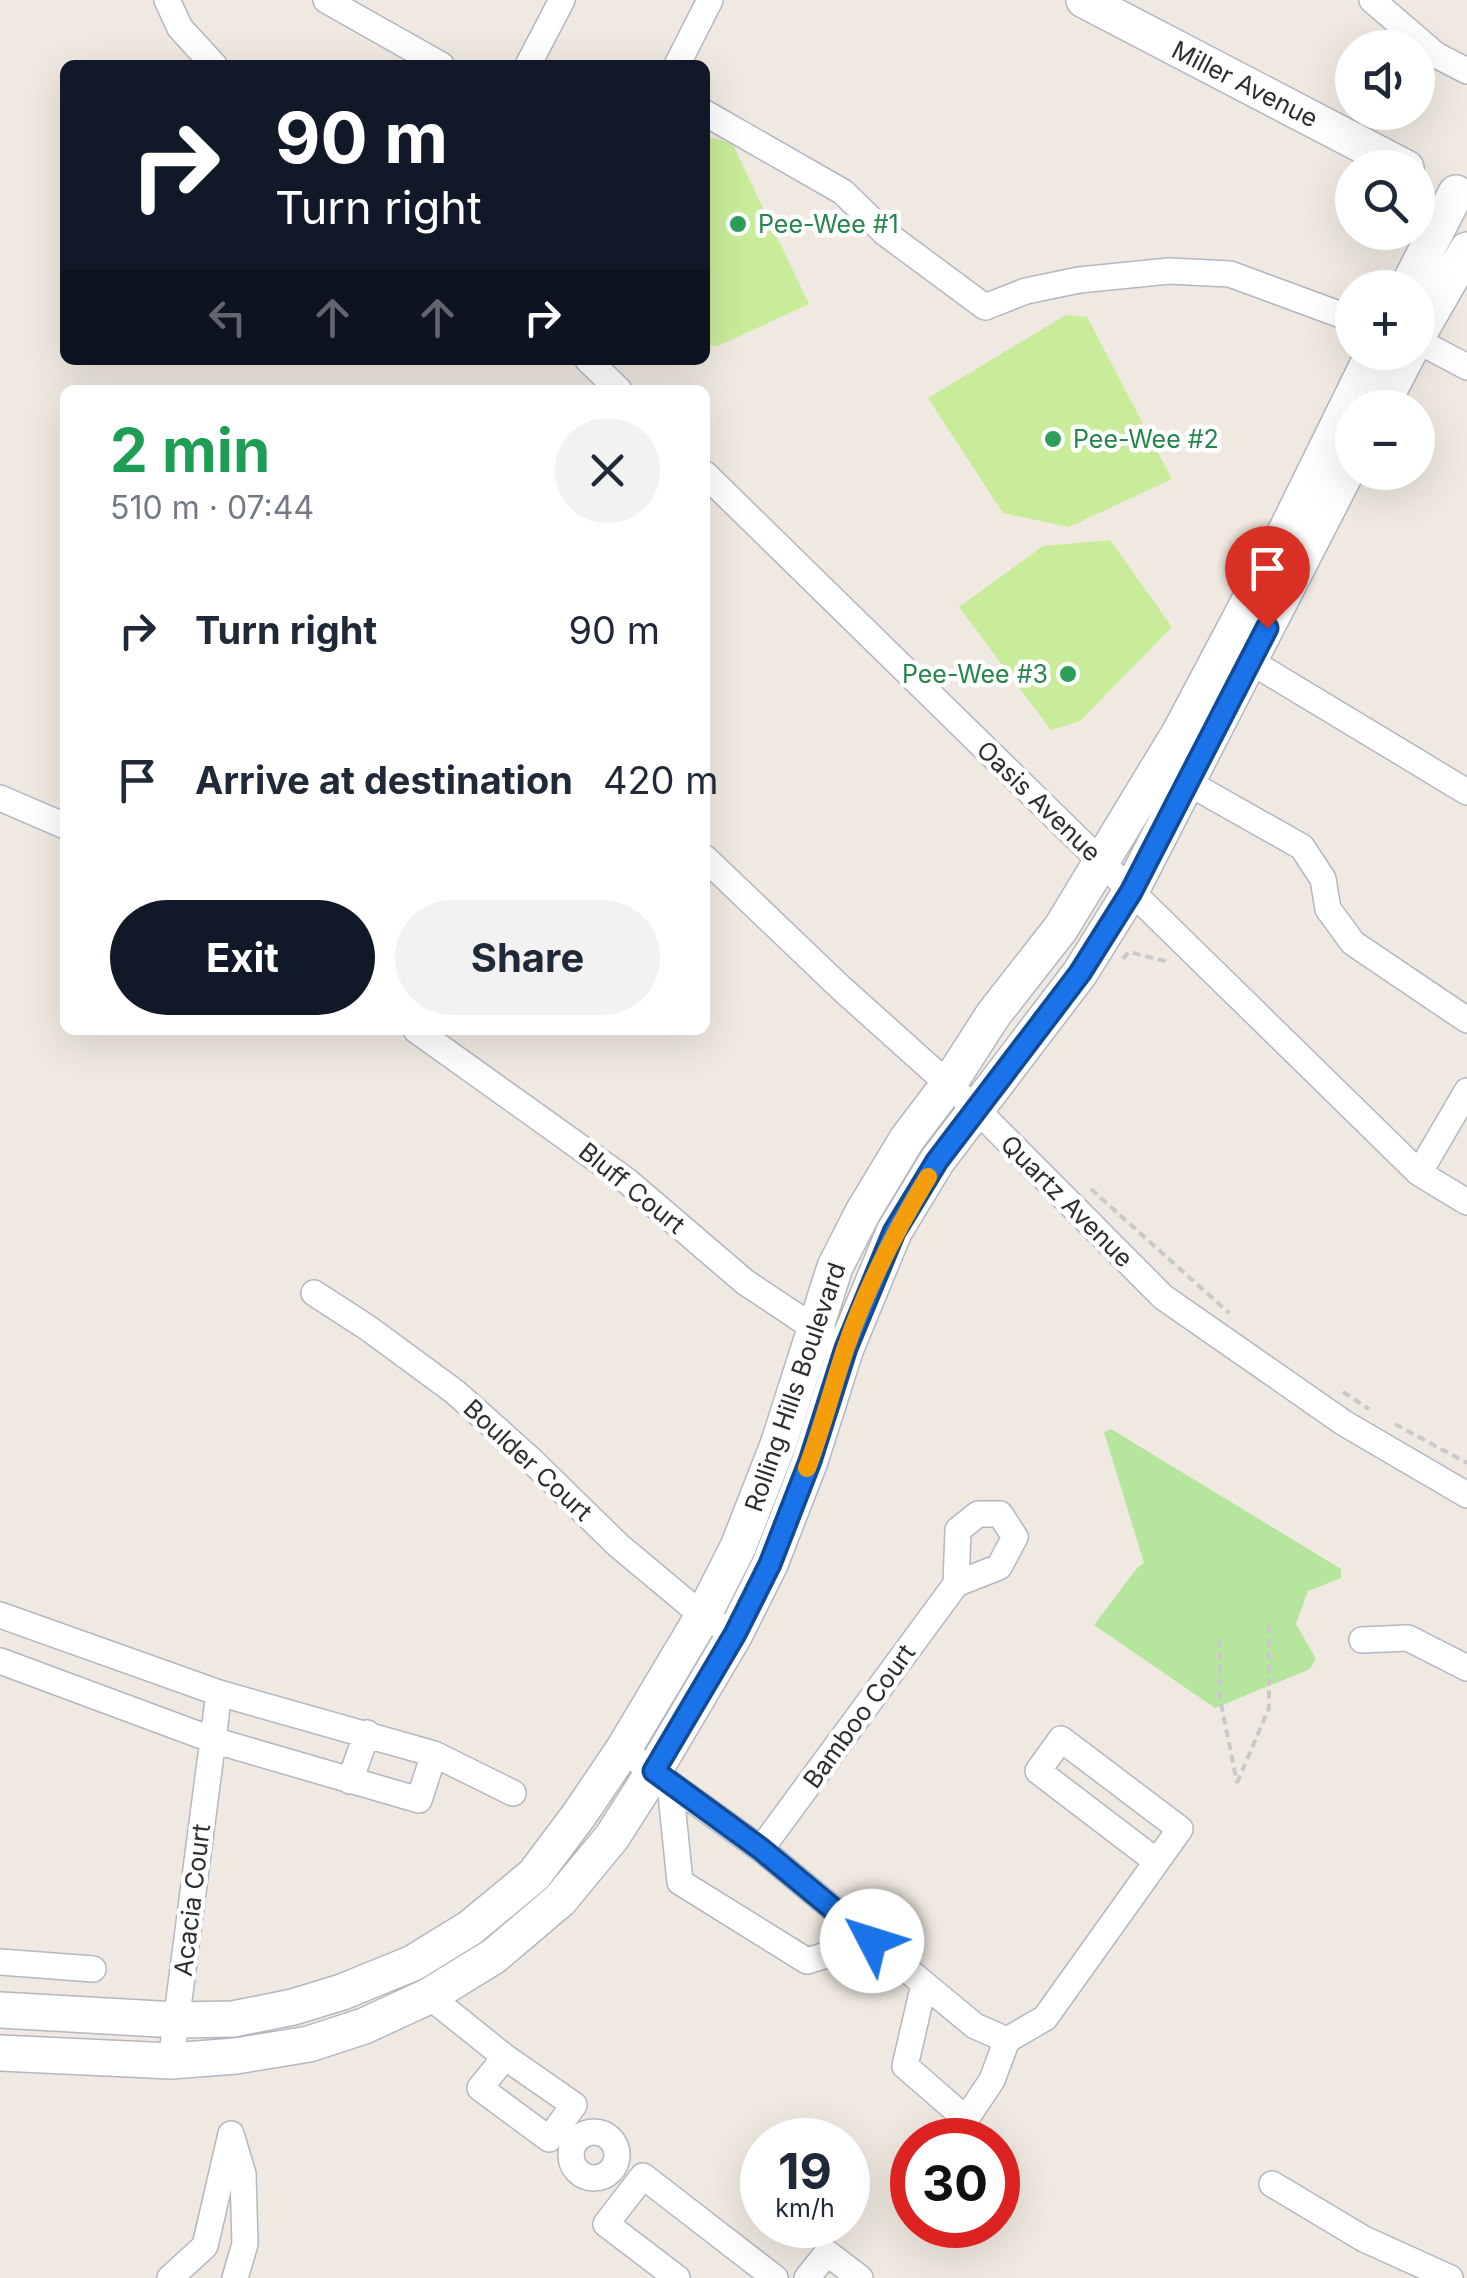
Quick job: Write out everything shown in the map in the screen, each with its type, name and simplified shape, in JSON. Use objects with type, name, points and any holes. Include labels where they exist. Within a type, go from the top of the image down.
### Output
[{"type":"main road","name":"Miller Avenue","points":[[1084,0],[1372,150]]},
{"type":"main road","points":[[1418,270],[1462,197],[1435,182]]},
{"type":"main road","points":[[1435,307],[1467,250]]},
{"type":"main road","name":"Rolling Hills Boulevard","points":[[1,2020],[233,2019],[293,2007],[413,1963],[470,1928],[534,1875],[623,1750],[702,1616],[745,1530],[778,1445],[835,1267],[864,1212],[907,1139],[993,1015],[1061,928],[1180,732],[1365,370]]},
{"type":"main road","name":"Rolling Hills Boulevard","points":[[0,2053],[171,2061],[309,2044],[364,2026],[429,1996],[494,1956],[560,1900],[662,1777],[735,1634],[776,1547],[810,1461],[846,1348],[894,1232],[937,1161],[1080,973],[1131,892],[1337,490]]},
{"type":"street","points":[[167,0],[180,28],[209,60]]},
{"type":"street","points":[[326,0],[432,60]]},
{"type":"street","points":[[531,60],[562,0]]},
{"type":"street","points":[[680,60],[710,0]]},
{"type":"street","points":[[1372,0],[1436,55],[1467,71]]},
{"type":"street","points":[[710,116],[843,192],[885,233],[986,307],[1026,291],[1079,280],[1169,271],[1230,274],[1335,313]]},
{"type":"street","points":[[1435,348],[1467,367]]},
{"type":"street","points":[[593,365],[614,385]]},
{"type":"street","name":"Oasis Avenue","points":[[710,479],[1419,1173],[1467,1202]]},
{"type":"street","points":[[1250,661],[1467,792]]},
{"type":"street","points":[[1187,782],[1302,847],[1323,878],[1328,909],[1353,943],[1467,1020]]},
{"type":"street","points":[[0,798],[60,824]]},
{"type":"street","name":"Quartz Avenue","points":[[710,863],[978,1110],[1163,1297],[1344,1423],[1467,1495]]},
{"type":"street","name":"Bluff Court","points":[[423,1035],[627,1180],[746,1282],[846,1348]]},
{"type":"street","points":[[1419,1173],[1467,1091]]},
{"type":"street","name":"Boulder Court","points":[[314,1293],[455,1392],[618,1545],[702,1616],[735,1634]]},
{"type":"street","name":"Bamboo Court","points":[[761,1849],[956,1584]]},
{"type":"street","points":[[0,1615],[219,1693],[434,1754],[513,1793]]},
{"type":"street","points":[[1362,1640],[1408,1638],[1467,1668]]},
{"type":"street","points":[[0,1661],[213,1740],[419,1800],[434,1754]]},
{"type":"street","name":"Acacia Court","points":[[171,2061],[219,1693]]},
{"type":"street","points":[[350,1781],[367,1733]]},
{"type":"street","points":[[924,1984],[905,2066],[966,2119],[992,2080],[1007,2040],[1046,2018],[1180,1828],[1061,1738],[1038,1771],[1156,1862]]},
{"type":"street","points":[[623,1750],[761,1849],[975,2026],[1007,2040]]},
{"type":"street","points":[[662,1777],[680,1882],[807,1961],[872,1941]]},
{"type":"street","points":[[0,1962],[94,1969]]},
{"type":"street","points":[[429,1996],[574,2106],[569,2130],[576,2169],[597,2178],[610,2172],[631,2191]]},
{"type":"street","points":[[505,2057],[480,2088],[549,2139],[569,2130]]},
{"type":"street","points":[[170,2278],[205,2246],[231,2134],[244,2174],[246,2244],[235,2278]]},
{"type":"street","points":[[677,2278],[606,2224],[642,2176],[776,2278]]},
{"type":"street","points":[[1272,2184],[1364,2239],[1450,2278]]},
{"type":"street","points":[[807,2278],[827,2253],[860,2278]]},
{"type":"path","points":[[1119,963],[1129,952],[1184,966]]},
{"type":"path","points":[[1085,1184],[1236,1320]]},
{"type":"path","points":[[1333,1385],[1382,1417],[1467,1462]]},
{"type":"path","points":[[1219,1639],[1220,1698],[1237,1783],[1268,1708],[1269,1622]]},
{"type":"green space","name":"Pee-Wee #1","points":[[710,137],[732,143],[809,304],[718,346],[710,345]]},
{"type":"green space","name":"Pee-Wee #2","points":[[1066,315],[1087,317],[1172,479],[1069,527],[1003,513],[928,398]]},
{"type":"green space","name":"Pee-Wee #3","points":[[1110,540],[1172,627],[1080,721],[1051,730],[959,607],[1043,546]]},
{"type":"green space","points":[[1111,1429],[1341,1569],[1341,1578],[1308,1591],[1296,1624],[1316,1659],[1310,1669],[1215,1708],[1094,1625],[1144,1563],[1104,1432]]},
{"type":"slow traffic","points":[[807,1468],[865,1299],[894,1232],[928,1177]]},
{"type":"place","name":"Pee-Wee #1","points":[[738,224]]},
{"type":"place","name":"Pee-Wee #2","points":[[1053,439]]},
{"type":"place","name":"Pee-Wee #3","points":[[1068,674]]},
{"type":"route","points":[[872,1941],[761,1849],[654,1771],[735,1634],[770,1564],[810,1461],[846,1348],[894,1232],[937,1161],[1080,973],[1131,892],[1267,628]]}]
